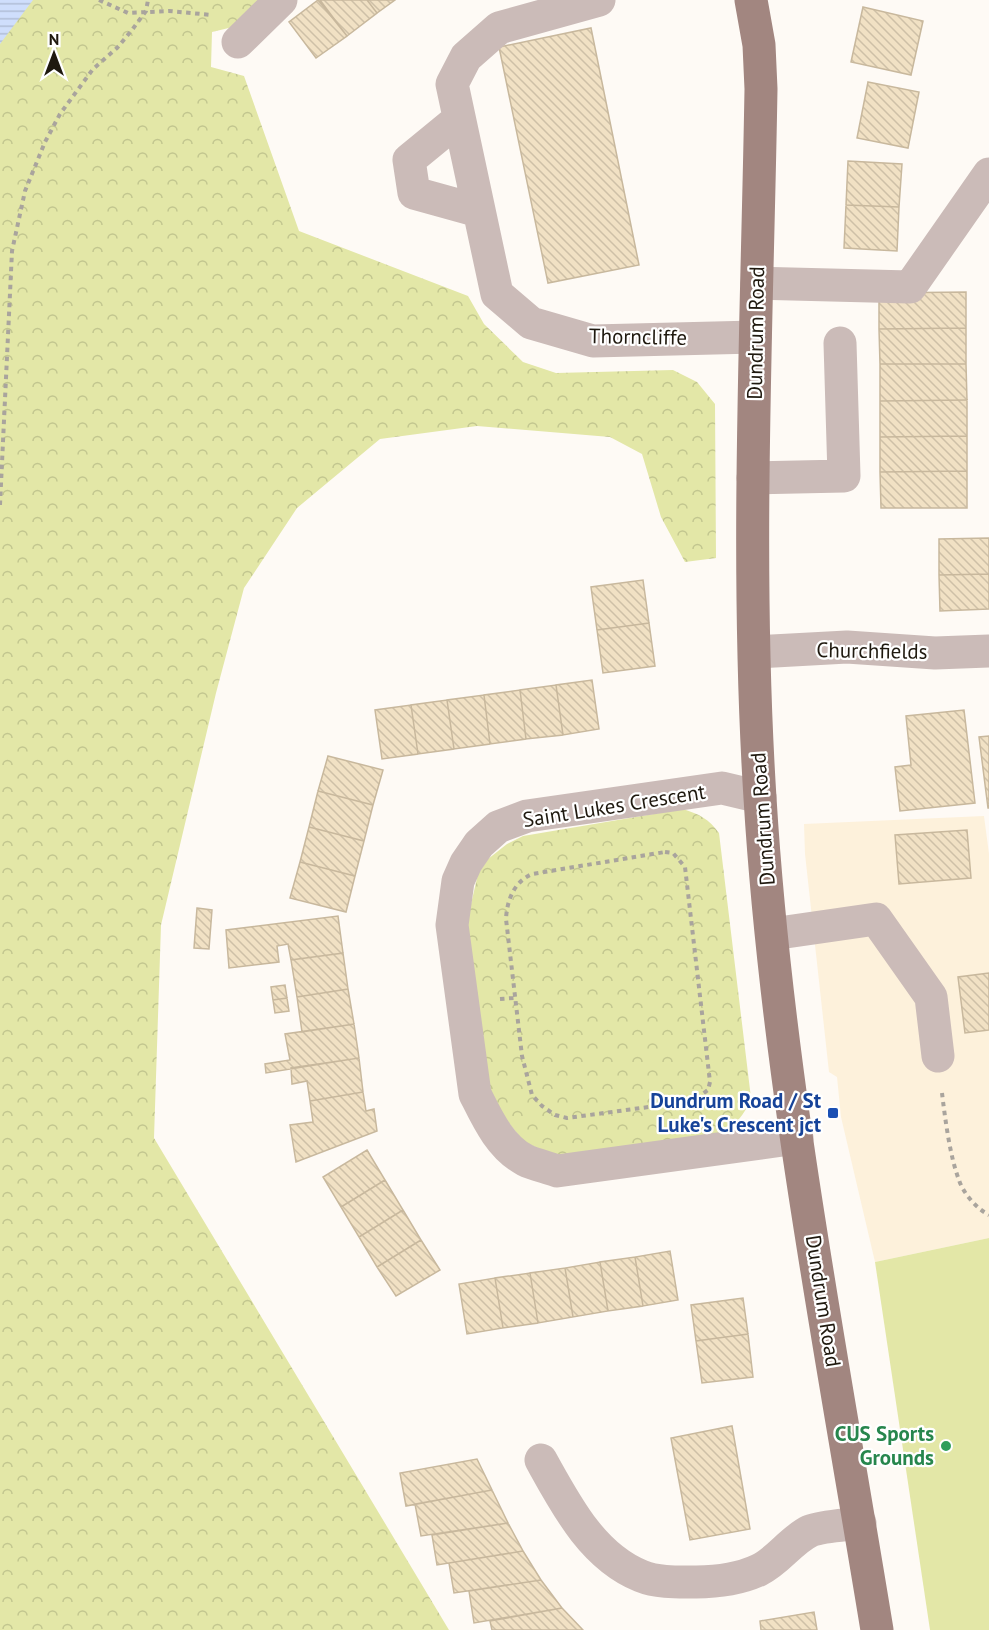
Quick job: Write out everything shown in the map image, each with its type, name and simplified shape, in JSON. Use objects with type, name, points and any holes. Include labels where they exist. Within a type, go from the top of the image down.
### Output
[{"type":"main road","name":"Dundrum Road","points":[[751,0],[759,45],[761,89],[753,478],[755,652],[760,797],[772,934],[797,1138],[877,1630]]},
{"type":"street","points":[[238,42],[281,0]]},
{"type":"street","points":[[459,119],[409,160],[414,193],[479,211],[452,84],[466,57],[499,28],[599,0]]},
{"type":"street","points":[[757,283],[910,287],[989,174]]},
{"type":"street","name":"Thorncliffe","points":[[479,211],[497,294],[531,323],[593,341],[755,337]]},
{"type":"street","points":[[753,478],[844,476],[840,343]]},
{"type":"street","name":"Churchfields","points":[[755,652],[847,647],[935,653],[989,651]]},
{"type":"street","name":"Saint Lukes Crescent","points":[[760,797],[722,788],[527,816],[498,827],[479,844],[466,863],[458,881],[452,925],[475,1094],[487,1118],[505,1144],[525,1160],[557,1171],[797,1138]]},
{"type":"street","points":[[772,934],[876,919],[931,997],[938,1056]]},
{"type":"street","points":[[542,1460],[566,1506],[592,1539],[614,1562],[643,1577],[676,1582],[707,1582],[746,1576],[762,1569],[810,1531],[860,1523]]},
{"type":"path","points":[[99,0],[128,14],[146,11],[216,15]]},
{"type":"path","points":[[0,505],[12,251],[26,191],[45,142],[78,87],[93,69],[125,39],[146,11],[148,0]]},
{"type":"path","points":[[665,852],[673,853],[685,867],[710,1082],[708,1090],[693,1101],[567,1118],[555,1115],[532,1095],[522,1056],[506,919],[507,908],[513,893],[522,878],[532,874],[665,852]]},
{"type":"path","points":[[938,1056],[945,1116],[959,1182],[980,1210],[989,1215]]},
{"type":"shaded area","points":[[984,816],[989,854],[989,1238],[875,1262],[841,1117],[837,1077],[829,1072],[805,854],[804,824]]},
{"type":"green space","points":[[0,0],[260,0],[237,26],[212,32],[211,67],[244,76],[299,231],[468,296],[484,324],[523,362],[556,373],[673,370],[697,382],[715,404],[716,558],[685,562],[661,517],[642,454],[610,437],[477,426],[380,439],[297,508],[244,588],[216,693],[161,925],[154,1138],[449,1630],[0,1630]]},
{"type":"green space","points":[[683,809],[703,818],[719,833],[751,1098],[739,1120],[718,1135],[558,1157],[524,1142],[504,1117],[488,1086],[467,921],[478,874],[488,859],[507,844],[523,836]]},
{"type":"green space","name":"CUS Sports Grounds","points":[[989,1238],[989,1630],[930,1630],[875,1262]]},
{"type":"water","points":[[0,0],[33,0],[0,44]]},
{"type":"building","points":[[318,0],[347,36],[316,58],[289,22]]},
{"type":"building","points":[[320,0],[367,0],[377,13],[347,36]]},
{"type":"building","points":[[367,0],[395,0],[377,13]]},
{"type":"building","points":[[863,7],[923,21],[911,75],[851,62]]},
{"type":"building","points":[[591,28],[639,265],[548,283],[499,47]]},
{"type":"building","points":[[868,82],[919,92],[908,148],[857,138]]},
{"type":"building","points":[[848,161],[902,164],[899,207],[846,205]]},
{"type":"building","points":[[846,205],[899,207],[897,251],[844,248]]},
{"type":"building","points":[[966,292],[966,328],[879,329],[879,293]]},
{"type":"building","points":[[966,328],[966,364],[880,364],[879,329]]},
{"type":"building","points":[[880,364],[966,364],[967,400],[880,401]]},
{"type":"building","points":[[967,400],[967,436],[880,437],[880,401]]},
{"type":"building","points":[[967,436],[967,471],[880,472],[880,437]]},
{"type":"building","points":[[967,471],[967,508],[881,508],[880,472]]},
{"type":"building","points":[[989,538],[989,574],[939,575],[939,539]]},
{"type":"building","points":[[989,574],[989,609],[940,611],[939,575]]},
{"type":"building","points":[[643,580],[649,623],[597,630],[591,587]]},
{"type":"building","points":[[649,623],[655,666],[603,673],[597,630]]},
{"type":"building","points":[[592,680],[599,729],[563,735],[556,685]]},
{"type":"building","points":[[556,685],[563,735],[526,739],[520,690]]},
{"type":"building","points":[[520,690],[526,739],[490,744],[484,695]]},
{"type":"building","points":[[484,695],[490,744],[454,749],[447,700]]},
{"type":"building","points":[[447,700],[454,749],[418,754],[411,705]]},
{"type":"building","points":[[411,705],[418,754],[382,759],[375,710]]},
{"type":"building","points":[[964,710],[975,803],[900,811],[895,767],[911,765],[906,716]]},
{"type":"building","points":[[989,736],[989,808],[988,808],[979,737]]},
{"type":"building","points":[[328,756],[383,770],[373,805],[318,791]]},
{"type":"building","points":[[318,791],[373,805],[364,841],[309,827]]},
{"type":"building","points":[[309,827],[364,841],[355,876],[300,862]]},
{"type":"building","points":[[967,830],[971,878],[899,884],[895,835]]},
{"type":"building","points":[[300,862],[355,876],[346,912],[290,898]]},
{"type":"building","points":[[197,908],[212,910],[209,949],[194,948]]},
{"type":"building","points":[[338,916],[343,953],[291,960],[288,944],[277,946],[279,962],[229,968],[226,930]]},
{"type":"building","points":[[343,953],[348,989],[297,997],[291,960]]},
{"type":"building","points":[[989,973],[989,1030],[965,1033],[958,977]]},
{"type":"building","points":[[285,985],[287,998],[273,1000],[271,987]]},
{"type":"building","points":[[348,989],[354,1024],[302,1032],[297,997]]},
{"type":"building","points":[[287,998],[289,1011],[275,1013],[273,1000]]},
{"type":"building","points":[[354,1024],[359,1058],[266,1073],[265,1064],[290,1060],[285,1034]]},
{"type":"building","points":[[359,1058],[363,1092],[310,1101],[307,1081],[292,1084],[291,1068]]},
{"type":"building","points":[[363,1092],[366,1111],[374,1109],[377,1131],[296,1162],[290,1125],[313,1122],[310,1101]]},
{"type":"building","points":[[367,1150],[385,1180],[341,1207],[323,1177]]},
{"type":"building","points":[[385,1180],[403,1210],[359,1237],[341,1207]]},
{"type":"building","points":[[403,1210],[421,1240],[377,1267],[359,1237]]},
{"type":"building","points":[[421,1240],[440,1270],[396,1296],[377,1267]]},
{"type":"building","points":[[670,1251],[678,1300],[643,1306],[635,1257]]},
{"type":"building","points":[[635,1257],[643,1306],[608,1311],[600,1262]]},
{"type":"building","points":[[600,1262],[608,1311],[573,1317],[565,1268]]},
{"type":"building","points":[[565,1268],[573,1317],[538,1323],[530,1273]]},
{"type":"building","points":[[530,1273],[538,1323],[503,1328],[495,1278]]},
{"type":"building","points":[[495,1278],[503,1328],[467,1334],[459,1284]]},
{"type":"building","points":[[743,1298],[748,1334],[696,1341],[691,1305]]},
{"type":"building","points":[[748,1334],[753,1377],[702,1383],[696,1341]]},
{"type":"building","points":[[732,1426],[750,1529],[690,1540],[671,1438]]},
{"type":"building","points":[[477,1459],[492,1490],[406,1506],[400,1473]]},
{"type":"building","points":[[492,1490],[508,1523],[421,1536],[415,1504]]},
{"type":"building","points":[[508,1523],[523,1551],[437,1565],[432,1535]]},
{"type":"building","points":[[523,1551],[541,1580],[454,1593],[449,1563]]},
{"type":"building","points":[[541,1580],[562,1608],[474,1623],[469,1591]]},
{"type":"building","points":[[562,1608],[583,1630],[492,1630],[490,1621]]},
{"type":"building","points":[[814,1612],[817,1630],[761,1630],[760,1621]]},
{"type":"place","name":"Dundrum Road / St Luke's Crescent jct","points":[[833,1113]]},
{"type":"place","name":"CUS Sports Grounds","points":[[946,1446]]}]
